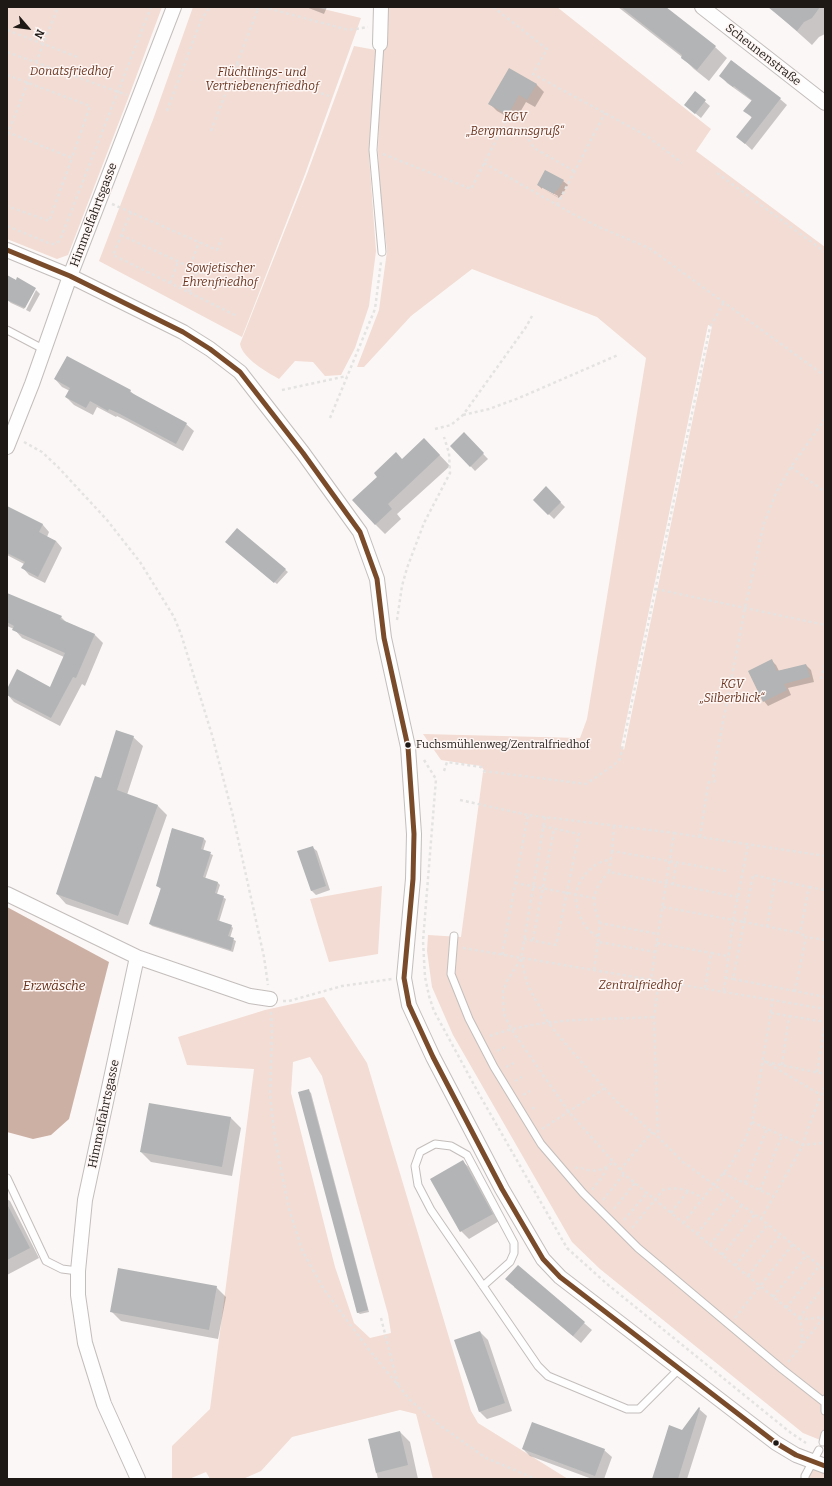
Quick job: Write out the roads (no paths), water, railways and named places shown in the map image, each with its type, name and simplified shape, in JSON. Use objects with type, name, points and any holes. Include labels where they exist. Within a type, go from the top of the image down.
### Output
[{"type":"street","name":"Himmelfahrtsgasse","points":[[9,438],[45,350],[70,276],[174,7]]},
{"type":"street","points":[[380,44],[381,7]]},
{"type":"street","name":"Scheunenstraße","points":[[702,7],[825,103]]},
{"type":"street","points":[[7,250],[70,276],[183,332],[210,349],[240,372],[303,453],[360,532],[376,579],[384,638],[408,747],[414,842],[404,978],[409,1005],[433,1057],[502,1189],[543,1260],[560,1277],[776,1443],[796,1455],[819,1464]]},
{"type":"street","points":[[7,894],[137,957],[250,996],[270,1000]]},
{"type":"street","name":"Himmelfahrtsgasse","points":[[137,957],[85,1200],[78,1271],[78,1295],[85,1343],[104,1404],[138,1479]]},
{"type":"lane","points":[[380,44],[373,150],[382,252]]},
{"type":"lane","points":[[7,330],[45,350]]},
{"type":"lane","points":[[454,936],[452,974],[469,1019],[494,1067],[541,1144],[587,1197],[638,1248],[782,1369],[825,1401],[825,1411]]},
{"type":"lane","points":[[483,1286],[510,1262],[514,1253],[514,1243],[467,1155],[451,1146],[435,1144],[420,1152],[415,1166],[418,1185],[431,1210],[483,1286],[538,1366],[548,1376],[627,1409],[639,1410],[679,1369]]},
{"type":"lane","points":[[7,1178],[46,1261],[62,1270],[78,1271]]},
{"type":"lane","points":[[823,1442],[825,1434]]},
{"type":"lane","points":[[805,1479],[805,1476],[819,1464],[820,1450]]},
{"type":"water","name":"Erzwäsche","points":[[7,907],[109,962],[69,1119],[51,1135],[33,1139],[7,1132]]},
{"type":"place","name":"Fuchsmühlenweg/Zentralfriedhof","points":[[408,745]]},
{"type":"park label","name":"Donatsfriedhof","points":[[71,72]]},
{"type":"park label","name":"Flüchtlings- und Vertriebenenfriedhof","points":[[262,80]]},
{"type":"park label","name":"KGV „Bergmannsgruß“","points":[[515,125]]},
{"type":"park label","name":"Sowjetischer Ehrenfriedhof","points":[[220,276]]},
{"type":"park label","name":"KGV „Silberblick“","points":[[732,692]]},
{"type":"park label","name":"Zentralfriedhof","points":[[640,986]]}]
